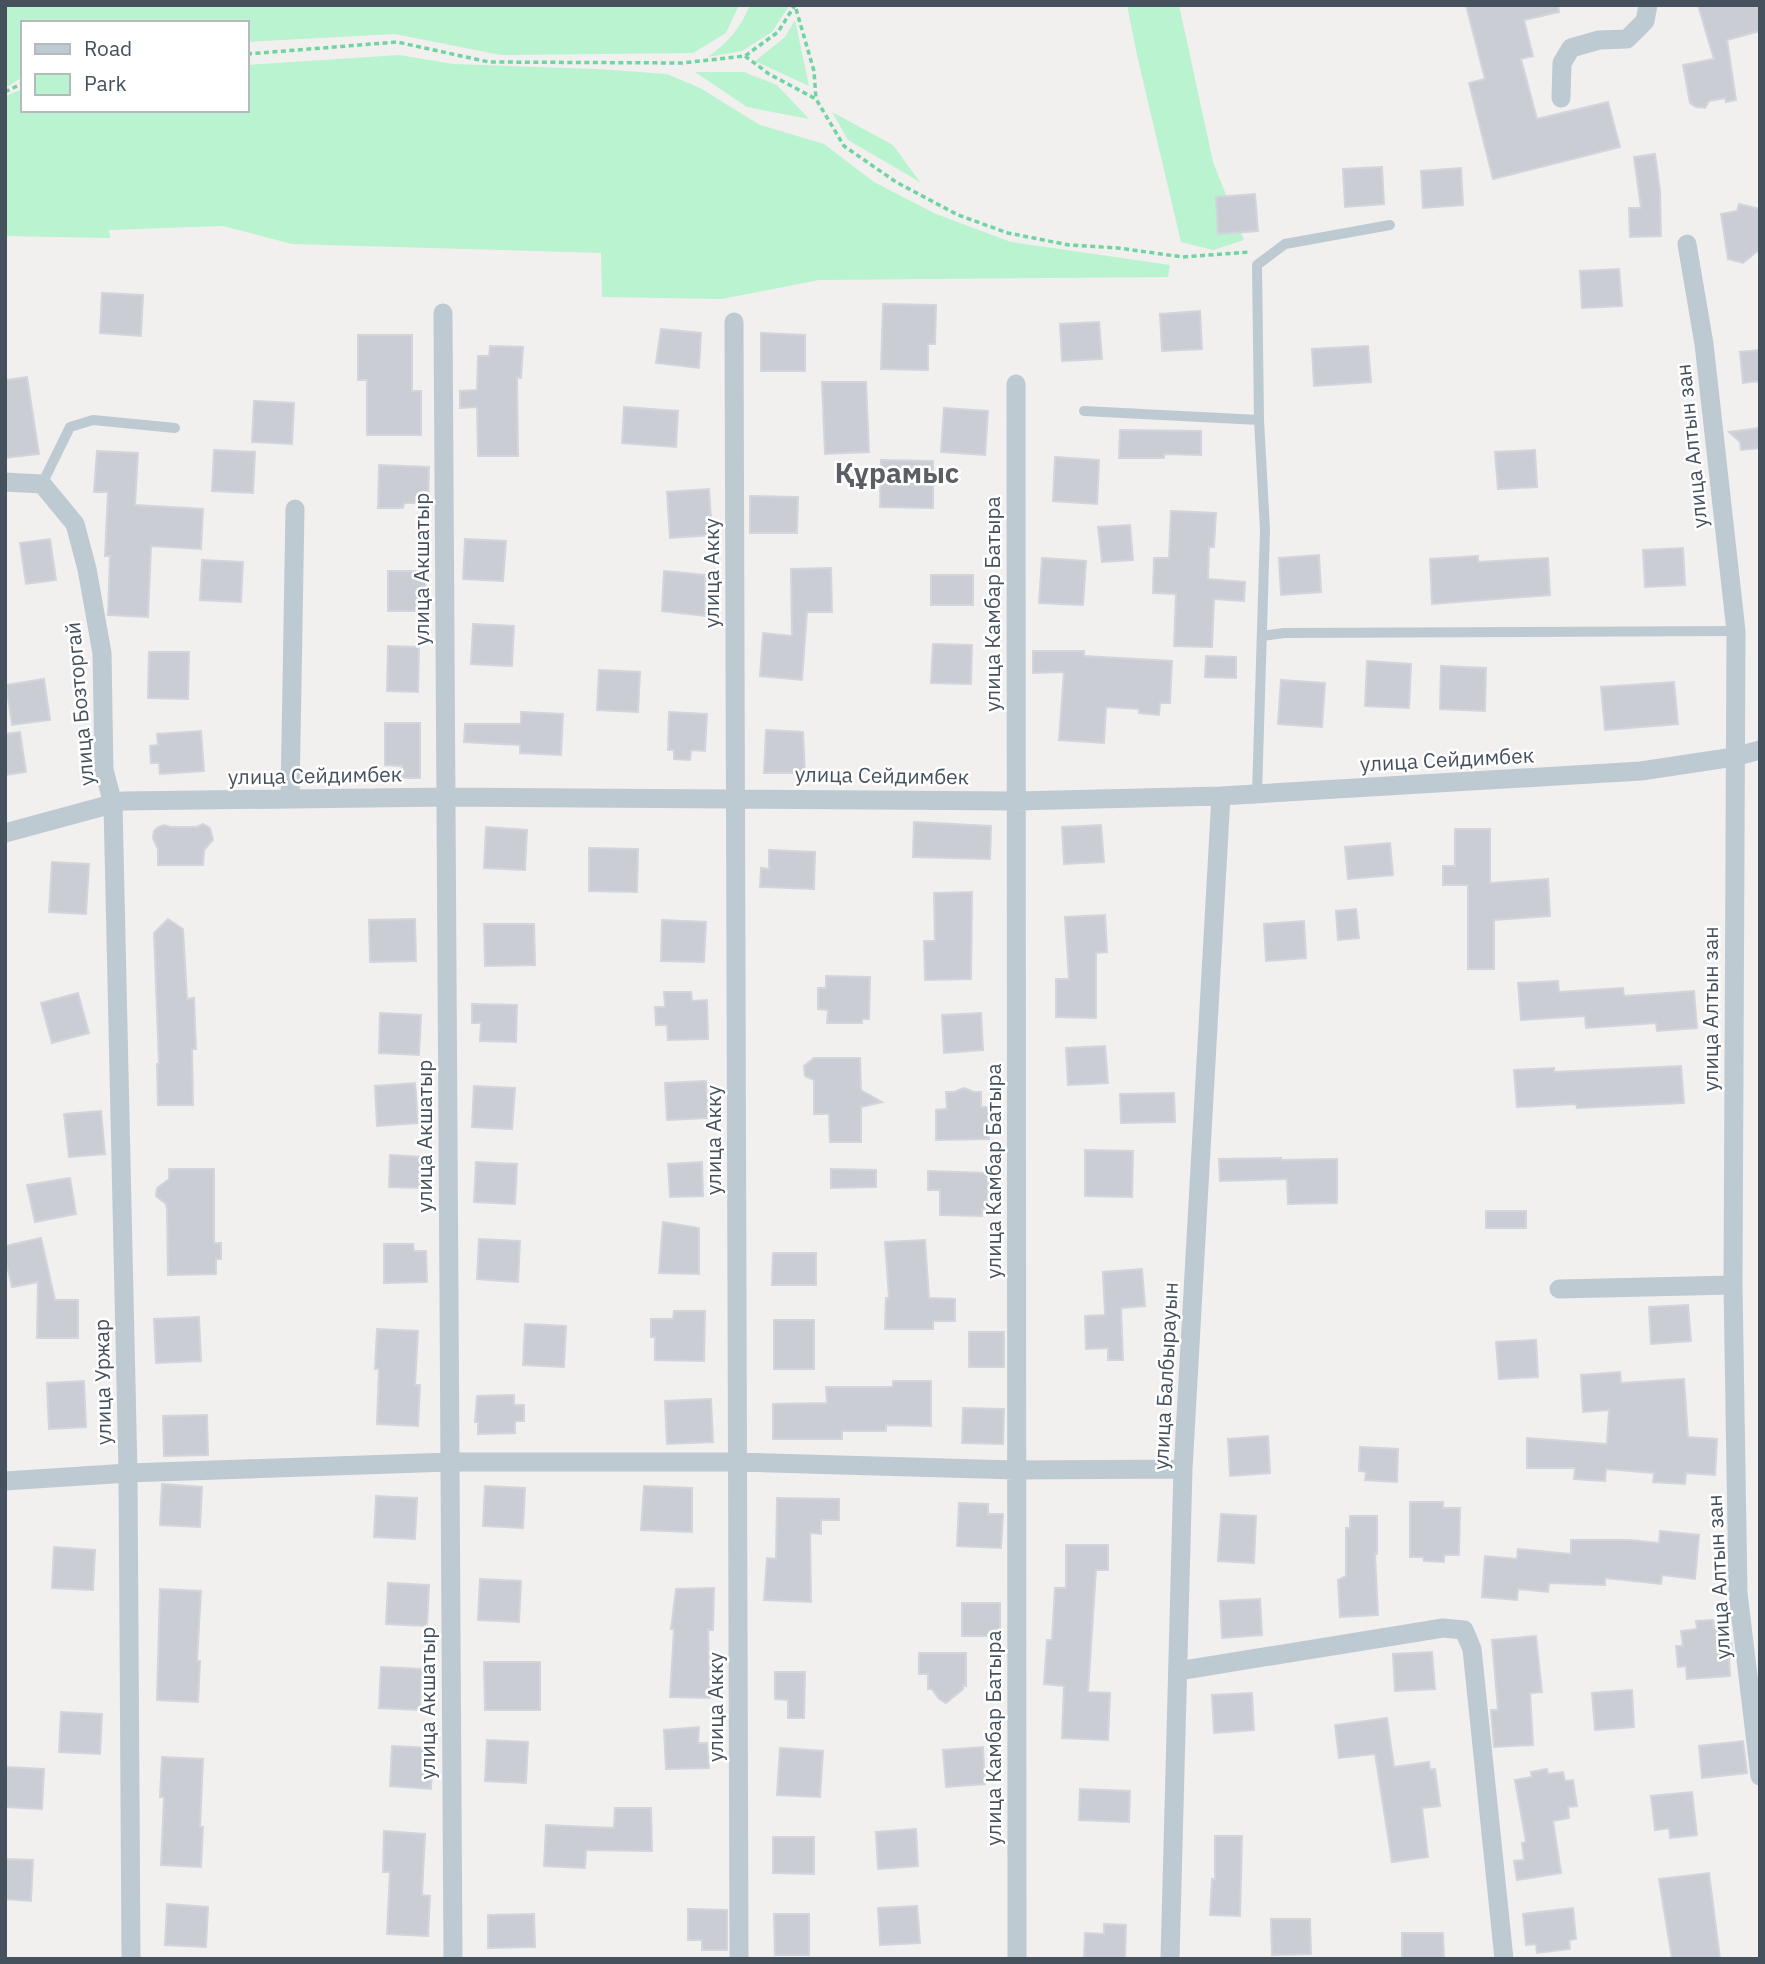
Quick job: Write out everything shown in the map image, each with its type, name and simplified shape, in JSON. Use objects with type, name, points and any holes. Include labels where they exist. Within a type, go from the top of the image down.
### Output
[{"type":"street","points":[[1561,98],[1562,63],[1571,48],[1599,40],[1627,39],[1645,21],[1648,5]]},
{"type":"street","name":"улица Алтын зан","points":[[1687,244],[1704,344],[1736,631],[1733,1284],[1738,1593],[1760,1776]]},
{"type":"street","name":"улица Акшатыр","points":[[443,313],[453,1959]]},
{"type":"street","name":"улица Акку","points":[[734,322],[739,1959]]},
{"type":"street","name":"улица Камбар Батыра","points":[[1016,384],[1017,1959]]},
{"type":"street","points":[[5,482],[42,484]]},
{"type":"street","name":"улица Бозторгай","points":[[42,484],[75,524],[87,569],[102,653],[104,770],[113,804]]},
{"type":"street","points":[[290,799],[295,509]]},
{"type":"street","name":"улица Сейдимбек","points":[[5,833],[124,801],[446,797],[1016,801],[1221,796],[1641,771],[1734,757],[1760,750]]},
{"type":"street","name":"улица Балбырауын","points":[[1170,1959],[1183,1469],[1221,796]]},
{"type":"street","name":"улица Уржар","points":[[113,804],[128,1473],[131,1959]]},
{"type":"street","points":[[1559,1289],[1733,1284]]},
{"type":"street","points":[[5,1480],[450,1462],[738,1462],[1016,1470],[1183,1469]]},
{"type":"street","points":[[1178,1671],[1443,1628],[1464,1630],[1472,1649],[1503,1959]]},
{"type":"lane","points":[[1257,794],[1265,530],[1259,420],[1257,265],[1285,244],[1390,225]]},
{"type":"lane","points":[[1084,411],[1259,420]]},
{"type":"lane","points":[[42,484],[70,427],[93,420],[175,428]]},
{"type":"lane","points":[[1262,636],[1284,633],[1736,631]]},
{"type":"path","points":[[248,54],[397,42],[489,62],[682,63],[745,56],[778,32],[795,6]]},
{"type":"path","points":[[795,6],[814,71],[816,99],[844,146],[896,182],[958,215],[1008,233],[1069,246],[1118,248],[1183,257],[1262,251]]},
{"type":"path","points":[[745,56],[769,74],[816,99]]},
{"type":"path","points":[[5,92],[21,84]]},
{"type":"green space","points":[[5,5],[739,5],[726,33],[693,53],[501,55],[395,34],[248,42],[248,21],[21,21],[21,78],[5,88]]},
{"type":"green space","points":[[750,5],[789,6],[772,32],[742,51],[708,57],[733,34]]},
{"type":"green space","points":[[1127,5],[1179,5],[1213,162],[1244,240],[1213,250],[1181,242]]},
{"type":"green space","points":[[795,20],[809,86],[755,61],[785,37]]},
{"type":"green space","points":[[399,55],[453,64],[667,74],[700,88],[760,125],[824,144],[874,182],[936,214],[1011,242],[1170,265],[1168,277],[819,280],[722,299],[602,297],[601,253],[292,244],[223,226],[109,230],[110,238],[5,236],[5,96],[21,90],[21,112],[248,112],[248,65]]},
{"type":"green space","points":[[695,72],[744,72],[777,85],[809,119],[747,107]]},
{"type":"green space","points":[[832,112],[893,145],[920,182],[848,140]]},
{"type":"building","points":[[1466,5],[1558,5],[1559,12],[1524,20],[1533,56],[1521,59],[1537,119],[1608,102],[1620,147],[1493,179],[1469,83],[1485,79]]},
{"type":"building","points":[[1698,5],[1760,5],[1760,31],[1727,40],[1736,100],[1726,102],[1725,98],[1709,101],[1705,108],[1690,103],[1683,65],[1714,59]]},
{"type":"building","points":[[1655,154],[1660,191],[1661,236],[1630,237],[1629,208],[1641,208],[1634,157]]},
{"type":"building","points":[[1382,167],[1384,204],[1345,207],[1343,169]]},
{"type":"building","points":[[1461,168],[1463,205],[1423,208],[1421,171]]},
{"type":"building","points":[[1255,194],[1258,231],[1218,234],[1216,197]]},
{"type":"building","points":[[1739,204],[1760,209],[1760,249],[1743,263],[1728,259],[1721,214],[1737,211]]},
{"type":"building","points":[[1619,269],[1622,306],[1582,308],[1580,271]]},
{"type":"building","points":[[102,293],[143,295],[141,336],[100,333]]},
{"type":"building","points":[[883,304],[936,305],[935,344],[928,344],[928,370],[881,369]]},
{"type":"building","points":[[1200,311],[1202,349],[1162,351],[1160,314]]},
{"type":"building","points":[[1099,322],[1102,359],[1062,361],[1060,324]]},
{"type":"building","points":[[661,329],[701,333],[699,368],[656,363]]},
{"type":"building","points":[[761,333],[805,335],[805,371],[761,371]]},
{"type":"building","points":[[358,335],[412,335],[412,391],[421,391],[421,435],[367,435],[367,380],[358,380]]},
{"type":"building","points":[[490,346],[523,347],[521,378],[517,377],[518,456],[478,456],[477,407],[460,408],[460,391],[477,390],[478,356],[489,356]]},
{"type":"building","points":[[1368,346],[1371,382],[1314,386],[1312,349]]},
{"type":"building","points":[[1760,350],[1760,381],[1743,383],[1740,352]]},
{"type":"building","points":[[27,377],[39,454],[5,458],[5,380]]},
{"type":"building","points":[[822,382],[866,382],[869,452],[825,454]]},
{"type":"building","points":[[254,401],[294,403],[292,444],[252,442]]},
{"type":"building","points":[[624,407],[678,411],[676,447],[622,443]]},
{"type":"building","points":[[944,408],[988,411],[985,455],[941,452]]},
{"type":"building","points":[[1760,428],[1760,448],[1741,450],[1740,442],[1729,432]]},
{"type":"building","points":[[1120,430],[1201,431],[1201,455],[1164,454],[1164,458],[1119,458]]},
{"type":"building","points":[[214,450],[255,452],[253,493],[212,491]]},
{"type":"building","points":[[1535,450],[1537,487],[1498,489],[1495,452]]},
{"type":"building","points":[[97,451],[138,453],[135,505],[203,509],[201,549],[151,546],[148,617],[108,615],[110,556],[105,556],[108,492],[94,492]]},
{"type":"building","points":[[1055,457],[1099,460],[1097,504],[1053,501]]},
{"type":"building","points":[[881,460],[933,461],[933,508],[880,507]]},
{"type":"building","points":[[379,465],[429,467],[428,503],[404,503],[403,508],[378,508]]},
{"type":"building","points":[[709,489],[712,535],[670,538],[667,492]]},
{"type":"building","points":[[750,496],[798,497],[797,533],[750,533]]},
{"type":"building","points":[[1171,511],[1216,513],[1214,547],[1209,547],[1208,579],[1245,582],[1244,601],[1214,599],[1212,647],[1174,646],[1176,594],[1153,593],[1154,558],[1169,558]]},
{"type":"building","points":[[1130,525],[1133,560],[1102,562],[1098,527]]},
{"type":"building","points":[[50,539],[56,580],[26,584],[20,543]]},
{"type":"building","points":[[465,539],[506,541],[503,581],[463,579]]},
{"type":"building","points":[[1683,548],[1685,585],[1645,587],[1643,550]]},
{"type":"building","points":[[1319,555],[1321,592],[1281,595],[1279,558]]},
{"type":"building","points":[[1478,556],[1478,562],[1548,558],[1550,595],[1432,604],[1430,559]]},
{"type":"building","points":[[1042,558],[1086,561],[1083,605],[1039,603]]},
{"type":"building","points":[[202,560],[243,562],[241,602],[200,600]]},
{"type":"building","points":[[831,568],[832,612],[807,612],[802,680],[760,676],[763,633],[792,636],[791,569]]},
{"type":"building","points":[[388,571],[426,571],[426,611],[388,611]]},
{"type":"building","points":[[664,571],[705,575],[705,616],[662,611]]},
{"type":"building","points":[[931,575],[973,575],[973,605],[931,605]]},
{"type":"building","points":[[473,624],[514,626],[512,666],[471,664]]},
{"type":"building","points":[[933,644],[972,645],[971,684],[931,683]]},
{"type":"building","points":[[388,646],[419,647],[418,692],[387,691]]},
{"type":"building","points":[[1033,651],[1084,651],[1084,656],[1172,661],[1170,703],[1160,703],[1159,715],[1139,713],[1139,709],[1106,707],[1104,743],[1059,740],[1064,672],[1033,673]]},
{"type":"building","points":[[149,652],[189,652],[188,699],[148,698]]},
{"type":"building","points":[[1206,656],[1236,657],[1236,678],[1205,677]]},
{"type":"building","points":[[1367,661],[1411,664],[1409,708],[1365,706]]},
{"type":"building","points":[[1441,666],[1486,668],[1485,711],[1440,709]]},
{"type":"building","points":[[599,670],[640,672],[638,712],[597,710]]},
{"type":"building","points":[[44,679],[50,720],[12,725],[6,685]]},
{"type":"building","points":[[1281,680],[1325,683],[1322,727],[1278,724]]},
{"type":"building","points":[[1674,682],[1678,724],[1605,730],[1601,687]]},
{"type":"building","points":[[521,712],[563,714],[561,755],[520,753],[520,745],[464,742],[465,724],[521,724]]},
{"type":"building","points":[[669,712],[707,714],[705,751],[691,750],[690,760],[674,759],[674,750],[668,750]]},
{"type":"building","points":[[385,723],[420,723],[420,778],[402,778],[402,766],[385,765]]},
{"type":"building","points":[[766,730],[803,732],[805,773],[764,773]]},
{"type":"building","points":[[201,731],[204,771],[160,774],[159,763],[151,763],[150,746],[158,745],[157,734]]},
{"type":"building","points":[[20,732],[26,772],[5,775],[5,734]]},
{"type":"building","points":[[914,822],[991,826],[990,859],[913,857]]},
{"type":"building","points":[[203,824],[210,828],[213,840],[204,850],[203,865],[158,865],[158,849],[153,838],[158,827],[197,827]]},
{"type":"building","points":[[1101,825],[1104,862],[1064,864],[1062,827]]},
{"type":"building","points":[[486,827],[527,830],[525,870],[484,868]]},
{"type":"building","points":[[1455,829],[1490,829],[1490,883],[1548,879],[1550,916],[1494,920],[1494,969],[1468,969],[1468,885],[1443,885],[1443,866],[1455,866]]},
{"type":"building","points":[[1390,843],[1393,875],[1348,879],[1345,847]]},
{"type":"building","points":[[589,848],[638,849],[637,892],[589,891]]},
{"type":"building","points":[[769,850],[815,852],[814,889],[760,887],[761,868],[769,869]]},
{"type":"building","points":[[52,862],[89,864],[86,914],[49,912]]},
{"type":"building","points":[[972,892],[971,979],[925,980],[924,941],[935,941],[934,893]]},
{"type":"building","points":[[1356,909],[1359,938],[1338,940],[1336,911]]},
{"type":"building","points":[[1105,915],[1107,952],[1096,953],[1096,1018],[1056,1017],[1056,979],[1069,979],[1065,917]]},
{"type":"building","points":[[168,919],[183,929],[187,999],[194,998],[196,1049],[192,1049],[193,1105],[158,1105],[154,933]]},
{"type":"building","points":[[415,919],[416,961],[370,962],[369,920]]},
{"type":"building","points":[[662,920],[706,922],[704,962],[661,961]]},
{"type":"building","points":[[1304,921],[1306,958],[1266,961],[1264,924]]},
{"type":"building","points":[[484,924],[534,924],[535,965],[485,966]]},
{"type":"building","points":[[826,976],[870,977],[869,1019],[862,1019],[862,1023],[827,1023],[828,1010],[818,1009],[818,988],[826,988]]},
{"type":"building","points":[[1558,981],[1559,992],[1623,988],[1624,996],[1694,991],[1697,1028],[1657,1031],[1656,1023],[1586,1028],[1585,1016],[1521,1020],[1518,983]]},
{"type":"building","points":[[664,992],[691,992],[692,1001],[707,1000],[708,1039],[668,1040],[667,1025],[656,1025],[655,1007],[665,1007]]},
{"type":"building","points":[[78,993],[89,1033],[52,1043],[41,1003]]},
{"type":"building","points":[[472,1004],[517,1005],[516,1042],[480,1041],[481,1023],[472,1023]]},
{"type":"building","points":[[380,1013],[421,1015],[419,1055],[379,1053]]},
{"type":"building","points":[[981,1013],[983,1050],[944,1053],[942,1015]]},
{"type":"building","points":[[1105,1046],[1108,1083],[1068,1085],[1066,1048]]},
{"type":"building","points":[[814,1058],[860,1058],[861,1090],[882,1102],[861,1107],[861,1142],[830,1142],[829,1114],[814,1114],[814,1080],[805,1076],[804,1066]]},
{"type":"building","points":[[1681,1066],[1684,1103],[1577,1108],[1576,1104],[1517,1107],[1514,1070],[1554,1068],[1554,1072]]},
{"type":"building","points":[[706,1081],[708,1118],[667,1120],[665,1083]]},
{"type":"building","points":[[415,1083],[418,1123],[377,1126],[375,1086]]},
{"type":"building","points":[[474,1086],[515,1088],[512,1129],[472,1127]]},
{"type":"building","points":[[964,1088],[981,1092],[981,1107],[989,1107],[989,1139],[936,1140],[936,1110],[947,1109],[946,1092]]},
{"type":"building","points":[[1174,1093],[1175,1122],[1121,1123],[1120,1094]]},
{"type":"building","points":[[101,1111],[105,1154],[69,1157],[64,1114]]},
{"type":"building","points":[[1085,1150],[1133,1151],[1132,1197],[1085,1196]]},
{"type":"building","points":[[390,1155],[423,1157],[422,1188],[389,1187]]},
{"type":"building","points":[[1219,1159],[1337,1159],[1337,1203],[1288,1204],[1287,1179],[1220,1181]]},
{"type":"building","points":[[476,1162],[517,1164],[515,1204],[474,1202]]},
{"type":"building","points":[[702,1162],[703,1196],[670,1197],[668,1164]]},
{"type":"building","points":[[169,1169],[214,1169],[214,1243],[221,1243],[221,1259],[216,1259],[216,1274],[168,1275],[167,1209],[166,1204],[156,1196],[157,1188],[169,1179]]},
{"type":"building","points":[[831,1169],[876,1170],[876,1187],[831,1188]]},
{"type":"building","points":[[928,1171],[988,1173],[988,1209],[982,1209],[982,1216],[940,1215],[940,1190],[928,1190]]},
{"type":"building","points":[[70,1178],[76,1214],[35,1222],[27,1185]]},
{"type":"building","points":[[1486,1211],[1526,1211],[1526,1228],[1486,1228]]},
{"type":"building","points":[[663,1222],[699,1228],[699,1274],[659,1273]]},
{"type":"building","points":[[41,1238],[55,1300],[78,1300],[78,1338],[37,1338],[38,1282],[12,1287],[5,1246]]},
{"type":"building","points":[[479,1239],[520,1241],[518,1282],[477,1279]]},
{"type":"building","points":[[925,1240],[929,1298],[955,1299],[955,1321],[933,1321],[933,1329],[885,1329],[886,1298],[889,1298],[885,1242]]},
{"type":"building","points":[[384,1244],[413,1244],[414,1251],[426,1251],[427,1282],[384,1283]]},
{"type":"building","points":[[773,1253],[816,1253],[816,1285],[772,1285]]},
{"type":"building","points":[[1142,1269],[1145,1306],[1121,1308],[1123,1360],[1108,1360],[1108,1348],[1086,1349],[1085,1316],[1105,1315],[1103,1272]]},
{"type":"building","points":[[1688,1305],[1691,1341],[1651,1344],[1649,1307]]},
{"type":"building","points":[[674,1311],[705,1311],[704,1361],[655,1360],[655,1337],[651,1337],[651,1319],[673,1319]]},
{"type":"building","points":[[199,1317],[201,1361],[156,1363],[154,1319]]},
{"type":"building","points":[[774,1320],[814,1320],[814,1369],[774,1369]]},
{"type":"building","points":[[525,1324],[566,1326],[564,1367],[523,1365]]},
{"type":"building","points":[[377,1329],[418,1331],[415,1385],[420,1385],[418,1426],[377,1424]]},
{"type":"building","points":[[969,1332],[1004,1332],[1004,1367],[969,1367]]},
{"type":"building","points":[[1536,1340],[1538,1377],[1499,1379],[1496,1342]]},
{"type":"building","points":[[1620,1372],[1621,1383],[1684,1379],[1688,1437],[1717,1439],[1715,1475],[1686,1473],[1685,1484],[1653,1482],[1654,1473],[1606,1469],[1605,1481],[1574,1479],[1575,1468],[1527,1468],[1527,1438],[1607,1444],[1609,1410],[1583,1412],[1581,1375]]},
{"type":"building","points":[[84,1381],[86,1427],[49,1429],[47,1383]]},
{"type":"building","points":[[893,1381],[931,1381],[931,1426],[886,1425],[886,1431],[842,1431],[842,1439],[773,1439],[773,1404],[827,1403],[826,1387],[893,1387]]},
{"type":"building","points":[[514,1395],[514,1405],[524,1405],[524,1421],[515,1421],[515,1433],[478,1434],[478,1422],[475,1422],[477,1396]]},
{"type":"building","points":[[711,1399],[713,1442],[667,1444],[665,1401]]},
{"type":"building","points":[[963,1408],[1004,1409],[1003,1444],[962,1443]]},
{"type":"building","points":[[207,1415],[208,1455],[164,1456],[163,1416]]},
{"type":"building","points":[[1268,1436],[1270,1473],[1230,1476],[1228,1439]]},
{"type":"building","points":[[1360,1447],[1398,1449],[1397,1482],[1365,1480],[1366,1472],[1359,1471]]},
{"type":"building","points":[[162,1484],[202,1487],[200,1527],[160,1525]]},
{"type":"building","points":[[485,1486],[525,1488],[523,1528],[483,1526]]},
{"type":"building","points":[[644,1486],[692,1488],[692,1532],[641,1530]]},
{"type":"building","points":[[376,1496],[417,1498],[415,1539],[374,1537]]},
{"type":"building","points":[[777,1498],[839,1499],[839,1520],[821,1520],[821,1534],[810,1533],[811,1602],[764,1600],[767,1558],[776,1559]]},
{"type":"building","points":[[1410,1502],[1443,1502],[1443,1508],[1460,1508],[1459,1555],[1444,1555],[1444,1562],[1410,1557]]},
{"type":"building","points":[[959,1503],[988,1504],[988,1514],[1003,1514],[1001,1548],[957,1546]]},
{"type":"building","points":[[1221,1514],[1256,1516],[1254,1563],[1218,1561]]},
{"type":"building","points":[[1350,1516],[1377,1516],[1375,1554],[1378,1615],[1340,1617],[1338,1580],[1346,1576],[1346,1528],[1350,1528]]},
{"type":"building","points":[[1660,1531],[1699,1535],[1695,1579],[1662,1575],[1661,1584],[1605,1578],[1605,1585],[1549,1583],[1548,1592],[1518,1589],[1517,1600],[1482,1597],[1485,1556],[1517,1559],[1518,1549],[1571,1554],[1571,1540],[1659,1543]]},
{"type":"building","points":[[1066,1545],[1108,1545],[1108,1570],[1096,1570],[1088,1692],[1110,1693],[1108,1740],[1062,1738],[1064,1686],[1044,1684],[1047,1640],[1052,1640],[1055,1588],[1066,1588]]},
{"type":"building","points":[[54,1547],[95,1550],[93,1590],[52,1588]]},
{"type":"building","points":[[480,1579],[521,1581],[519,1622],[478,1620]]},
{"type":"building","points":[[388,1583],[429,1585],[427,1626],[386,1624]]},
{"type":"building","points":[[714,1588],[713,1630],[708,1630],[710,1698],[670,1697],[674,1629],[671,1629],[676,1589]]},
{"type":"building","points":[[160,1589],[201,1591],[197,1661],[200,1661],[198,1702],[157,1700]]},
{"type":"building","points":[[1260,1599],[1262,1635],[1222,1638],[1220,1601]]},
{"type":"building","points":[[962,1603],[1000,1603],[1000,1636],[962,1636]]},
{"type":"building","points":[[1713,1620],[1714,1627],[1726,1626],[1727,1640],[1731,1639],[1733,1658],[1729,1658],[1730,1676],[1687,1679],[1686,1666],[1678,1667],[1676,1646],[1683,1646],[1681,1631],[1697,1629],[1696,1621]]},
{"type":"building","points":[[1536,1636],[1542,1692],[1530,1693],[1533,1745],[1494,1747],[1491,1710],[1498,1710],[1492,1640]]},
{"type":"building","points":[[1432,1652],[1435,1689],[1395,1691],[1393,1654]]},
{"type":"building","points":[[919,1653],[966,1653],[966,1686],[963,1685],[963,1689],[946,1703],[939,1699],[932,1689],[928,1689],[928,1674],[919,1674]]},
{"type":"building","points":[[484,1662],[540,1662],[540,1710],[485,1710]]},
{"type":"building","points":[[381,1667],[422,1669],[420,1710],[379,1708]]},
{"type":"building","points":[[775,1672],[805,1672],[804,1718],[788,1718],[788,1700],[775,1699]]},
{"type":"building","points":[[1632,1690],[1634,1727],[1595,1730],[1592,1693]]},
{"type":"building","points":[[1252,1693],[1254,1730],[1214,1733],[1212,1695]]},
{"type":"building","points":[[61,1712],[102,1714],[100,1754],[59,1752]]},
{"type":"building","points":[[1387,1718],[1394,1767],[1429,1762],[1430,1770],[1435,1769],[1440,1806],[1422,1808],[1428,1857],[1392,1862],[1375,1754],[1339,1758],[1335,1725]]},
{"type":"building","points":[[699,1727],[698,1743],[707,1743],[709,1768],[666,1769],[664,1730]]},
{"type":"building","points":[[487,1740],[528,1742],[526,1783],[485,1781]]},
{"type":"building","points":[[1743,1741],[1747,1773],[1702,1778],[1699,1746]]},
{"type":"building","points":[[392,1746],[433,1748],[431,1789],[390,1786]]},
{"type":"building","points":[[983,1747],[985,1784],[946,1787],[943,1750]]},
{"type":"building","points":[[780,1748],[823,1751],[820,1797],[777,1795]]},
{"type":"building","points":[[162,1757],[203,1759],[201,1867],[161,1865],[164,1797],[160,1797]]},
{"type":"building","points":[[5,1767],[44,1769],[42,1809],[5,1807]]},
{"type":"building","points":[[1547,1769],[1548,1774],[1563,1772],[1565,1781],[1573,1780],[1577,1806],[1568,1807],[1569,1818],[1553,1821],[1561,1873],[1517,1880],[1514,1861],[1524,1860],[1522,1843],[1526,1842],[1515,1780],[1532,1777],[1531,1772]]},
{"type":"building","points":[[1080,1789],[1130,1791],[1129,1822],[1079,1820]]},
{"type":"building","points":[[1692,1792],[1697,1835],[1670,1838],[1669,1828],[1655,1830],[1651,1796]]},
{"type":"building","points":[[615,1808],[651,1808],[652,1851],[586,1850],[585,1868],[544,1866],[546,1825],[614,1828]]},
{"type":"building","points":[[916,1829],[918,1866],[878,1869],[876,1832]]},
{"type":"building","points":[[384,1831],[425,1834],[422,1895],[430,1896],[428,1936],[387,1934],[390,1872],[383,1872]]},
{"type":"building","points":[[1215,1836],[1242,1836],[1240,1916],[1210,1915],[1212,1879],[1215,1879]]},
{"type":"building","points":[[773,1837],[814,1837],[814,1874],[773,1873]]},
{"type":"building","points":[[5,1859],[33,1860],[31,1901],[5,1899]]},
{"type":"building","points":[[1709,1873],[1720,1959],[1672,1959],[1659,1879]]},
{"type":"building","points":[[167,1904],[208,1907],[206,1947],[165,1945]]},
{"type":"building","points":[[917,1906],[920,1943],[880,1945],[878,1908]]},
{"type":"building","points":[[1573,1908],[1576,1939],[1569,1940],[1570,1949],[1537,1953],[1536,1944],[1526,1945],[1523,1914]]},
{"type":"building","points":[[688,1909],[727,1910],[727,1950],[702,1950],[702,1940],[688,1940]]},
{"type":"building","points":[[534,1914],[535,1947],[488,1948],[488,1915]]},
{"type":"building","points":[[774,1914],[809,1914],[809,1955],[775,1955]]},
{"type":"building","points":[[1271,1919],[1310,1919],[1311,1954],[1272,1955]]},
{"type":"building","points":[[1104,1924],[1126,1925],[1125,1959],[1084,1959],[1085,1933],[1104,1934]]},
{"type":"building","points":[[1402,1933],[1443,1933],[1444,1959],[1402,1959]]},
{"type":"district","name":"Құрамыс","points":[[897,473]]}]
